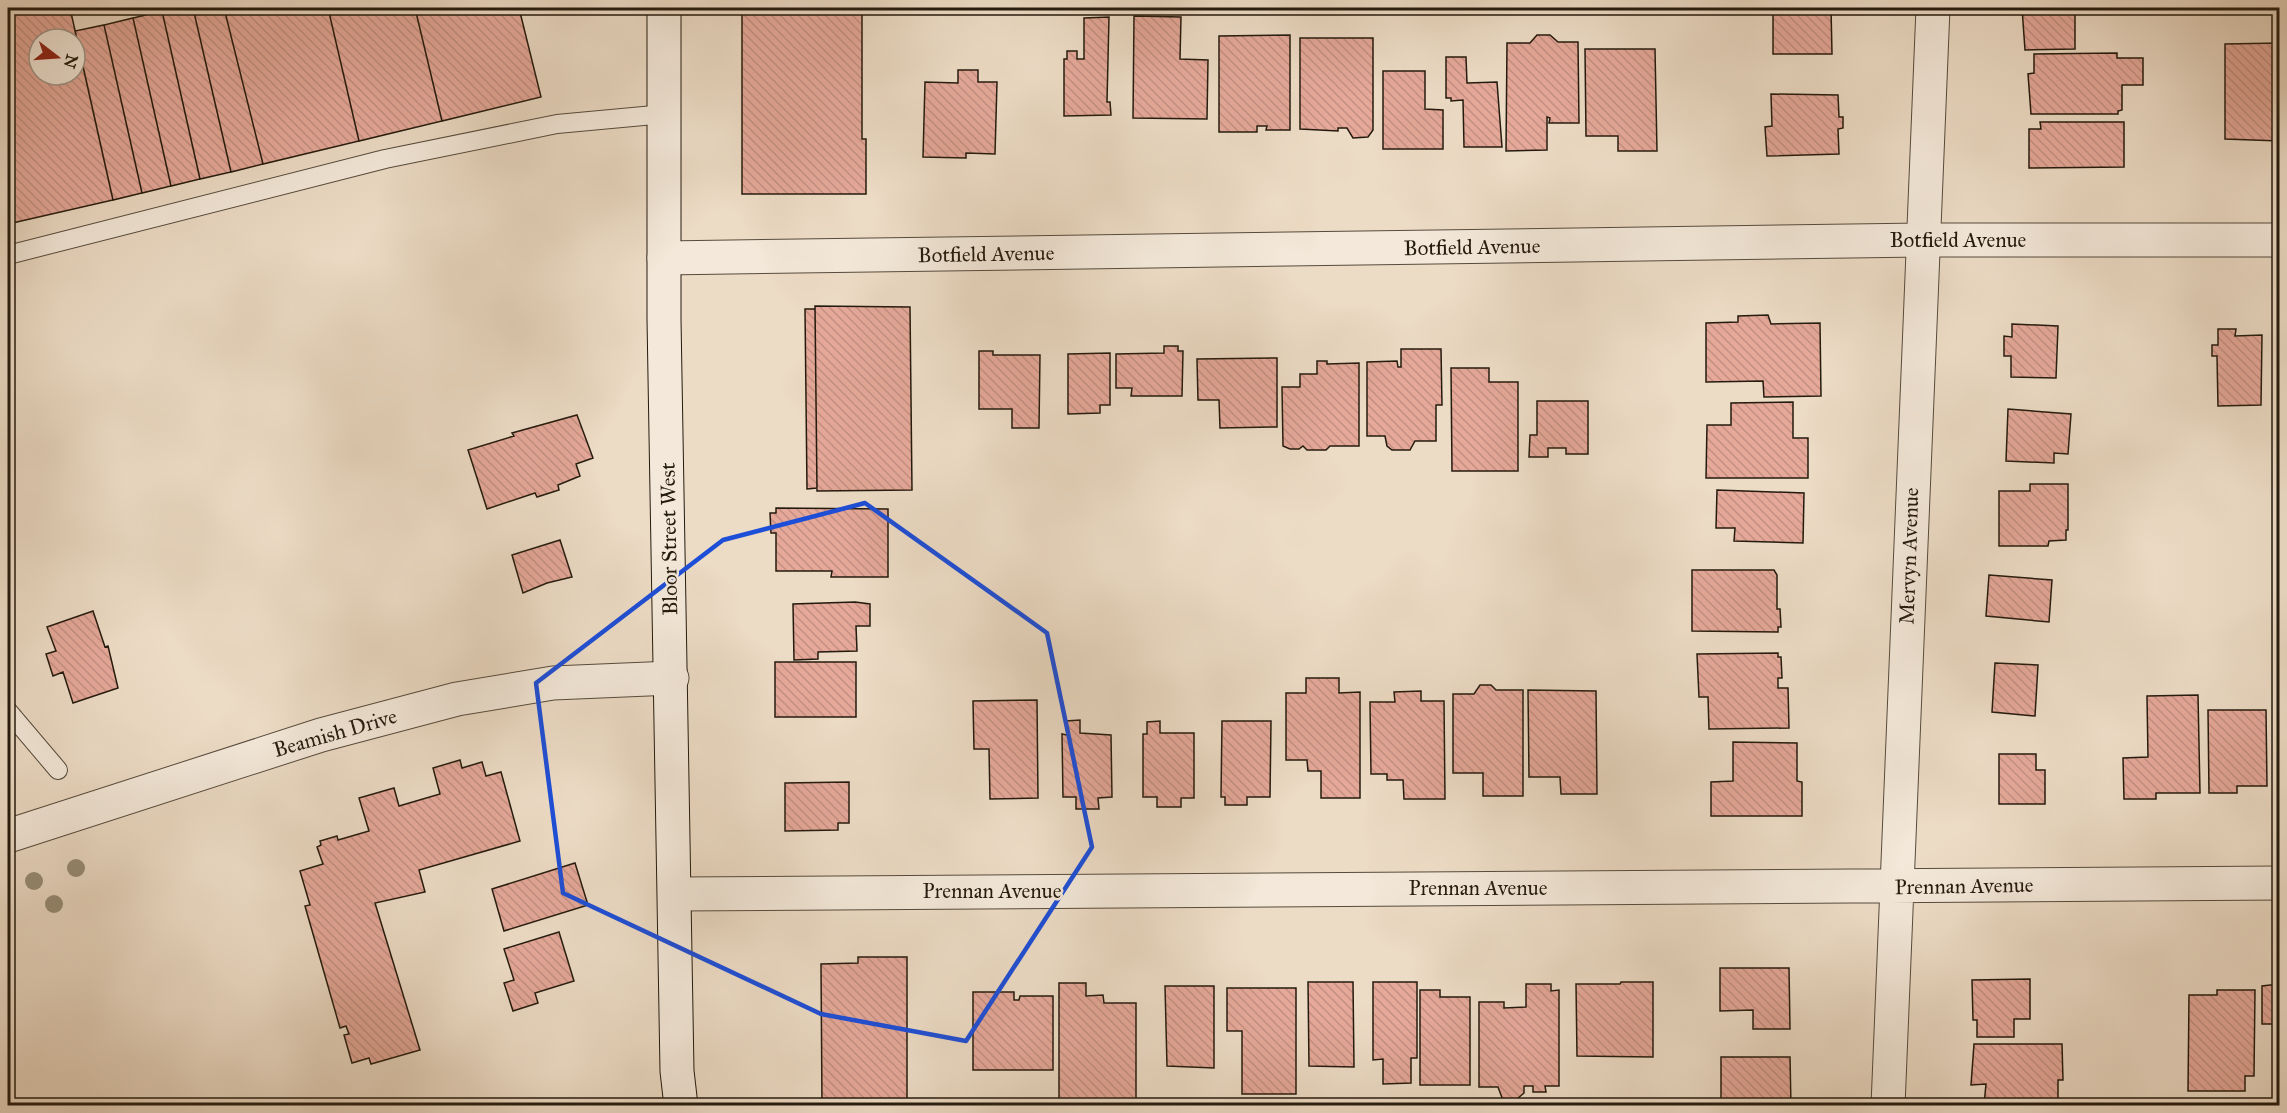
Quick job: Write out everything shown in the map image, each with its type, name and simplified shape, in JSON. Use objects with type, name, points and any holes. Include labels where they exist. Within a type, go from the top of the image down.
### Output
[{"type":"street","name":"Bloor Street West","points":[[664,8],[664,258],[676,894],[677,1071],[681,1106]]},
{"type":"street","name":"Mervyn Avenue","points":[[1888,1106],[1933,8]]},
{"type":"street","name":"Botfield Avenue","points":[[664,258],[1922,240],[2280,240]]},
{"type":"street","name":"Beamish Drive","points":[[8,836],[321,735],[457,699],[553,683],[672,678]]},
{"type":"street","name":"Prennan Avenue","points":[[676,894],[2280,883]]},
{"type":"street","name":"Bloor Street West","points":[[670,1106],[677,1071]]},
{"type":"lane","points":[[8,255],[386,159],[557,124],[665,114]]},
{"type":"lane","points":[[8,711],[58,770]]},
{"type":"highlighted area","points":[[865,503],[1047,633],[1092,847],[966,1041],[821,1014],[563,893],[536,683],[723,540]]},
{"type":"building","points":[[8,8],[70,8],[74,27],[27,27],[27,87],[87,87],[87,84],[113,200],[8,224]]},
{"type":"building","points":[[193,8],[231,172],[200,179],[162,11]]},
{"type":"building","points":[[193,8],[224,8],[263,164],[231,172]]},
{"type":"building","points":[[224,8],[328,8],[359,141],[263,164]]},
{"type":"building","points":[[328,8],[415,8],[442,121],[359,141]]},
{"type":"building","points":[[415,8],[519,8],[541,97],[442,121]]},
{"type":"building","points":[[780,8],[806,8],[807,11],[780,12]]},
{"type":"building","points":[[845,8],[904,8],[904,13],[845,14]]},
{"type":"building","points":[[1773,8],[1831,8],[1832,54],[1773,54]]},
{"type":"building","points":[[2022,8],[2075,8],[2075,49],[2025,50]]},
{"type":"building","points":[[162,11],[200,179],[171,186],[133,18]]},
{"type":"building","points":[[742,14],[862,14],[862,139],[866,139],[866,194],[742,194]]},
{"type":"building","points":[[1134,16],[1181,17],[1180,59],[1208,60],[1207,119],[1133,118]]},
{"type":"building","points":[[1109,17],[1107,102],[1110,102],[1111,115],[1064,116],[1064,59],[1067,59],[1067,51],[1077,51],[1077,59],[1084,59],[1084,18]]},
{"type":"building","points":[[133,18],[171,186],[142,193],[104,25]]},
{"type":"building","points":[[104,25],[142,193],[113,200],[87,84],[87,29]]},
{"type":"building","points":[[1290,35],[1290,130],[1266,130],[1267,126],[1257,126],[1257,132],[1219,132],[1219,36]]},
{"type":"building","points":[[1537,35],[1550,35],[1558,42],[1578,42],[1579,123],[1549,123],[1550,118],[1547,117],[1547,150],[1506,151],[1507,43],[1530,43]]},
{"type":"building","points":[[1300,38],[1373,38],[1373,130],[1368,137],[1353,138],[1347,128],[1338,128],[1338,131],[1300,129]]},
{"type":"building","points":[[2280,43],[2280,141],[2225,139],[2225,44]]},
{"type":"building","points":[[1585,49],[1655,49],[1657,151],[1618,151],[1618,136],[1586,136]]},
{"type":"building","points":[[2117,53],[2117,58],[2143,58],[2143,85],[2122,85],[2122,110],[2118,111],[2118,114],[2031,114],[2028,74],[2034,73],[2034,54]]},
{"type":"building","points":[[1446,57],[1466,57],[1467,83],[1497,82],[1502,147],[1464,147],[1463,100],[1451,101],[1451,98],[1446,98]]},
{"type":"building","points":[[958,70],[978,70],[978,82],[997,82],[995,154],[966,153],[966,158],[923,157],[925,82],[958,83]]},
{"type":"building","points":[[1383,71],[1425,71],[1425,109],[1443,110],[1443,149],[1383,149]]},
{"type":"building","points":[[1771,94],[1838,95],[1839,117],[1843,117],[1843,128],[1838,129],[1839,154],[1767,156],[1765,127],[1772,126]]},
{"type":"building","points":[[2040,122],[2124,122],[2124,167],[2029,168],[2029,129],[2041,129]]},
{"type":"building","points":[[815,306],[910,307],[912,490],[817,491]]},
{"type":"building","points":[[805,309],[815,309],[817,488],[807,489]]},
{"type":"building","points":[[1768,315],[1771,324],[1820,323],[1821,396],[1764,397],[1763,381],[1706,382],[1706,323],[1738,322],[1738,316]]},
{"type":"building","points":[[2012,324],[2058,326],[2056,378],[2011,377],[2011,356],[2004,356],[2004,336],[2012,337]]},
{"type":"building","points":[[2218,329],[2236,329],[2235,336],[2262,335],[2261,405],[2218,406],[2217,356],[2212,356],[2212,345],[2218,345]]},
{"type":"building","points":[[2276,333],[2280,333],[2280,378],[2276,378]]},
{"type":"building","points":[[1164,346],[1178,346],[1178,351],[1183,351],[1182,396],[1131,396],[1132,388],[1116,388],[1116,354],[1164,353]]},
{"type":"building","points":[[1401,349],[1441,349],[1442,405],[1436,405],[1436,441],[1415,441],[1410,450],[1392,450],[1387,446],[1385,436],[1367,436],[1367,362],[1397,361],[1398,367],[1401,367]]},
{"type":"building","points":[[979,351],[993,351],[993,355],[1040,355],[1039,428],[1012,428],[1012,409],[979,409]]},
{"type":"building","points":[[1110,353],[1110,405],[1100,405],[1100,413],[1068,414],[1068,354]]},
{"type":"building","points":[[1277,358],[1277,427],[1220,428],[1219,400],[1198,400],[1197,359]]},
{"type":"building","points":[[1317,361],[1327,361],[1327,364],[1359,363],[1359,446],[1330,446],[1326,450],[1307,450],[1303,446],[1299,449],[1290,449],[1283,446],[1282,387],[1300,387],[1300,374],[1317,374]]},
{"type":"building","points":[[1451,368],[1489,368],[1489,382],[1518,382],[1518,471],[1452,471]]},
{"type":"building","points":[[1537,401],[1588,401],[1588,454],[1566,454],[1566,448],[1548,448],[1548,457],[1529,457],[1530,435],[1537,435]]},
{"type":"building","points":[[1793,402],[1793,438],[1808,438],[1808,478],[1706,478],[1707,425],[1731,425],[1731,403]]},
{"type":"building","points":[[2008,409],[2071,414],[2068,454],[2054,453],[2054,463],[2006,461]]},
{"type":"building","points":[[577,415],[593,458],[576,464],[580,476],[558,485],[559,490],[537,497],[535,493],[487,509],[468,450],[514,436],[512,433]]},
{"type":"building","points":[[2030,484],[2068,484],[2066,540],[2049,541],[2048,546],[1999,546],[1999,491],[2030,491]]},
{"type":"building","points":[[1717,490],[1804,493],[1803,543],[1734,541],[1735,528],[1716,528]]},
{"type":"building","points":[[776,508],[888,509],[888,577],[831,577],[832,571],[776,571],[776,533],[771,533],[770,513],[776,513]]},
{"type":"building","points":[[560,540],[572,577],[547,583],[523,593],[512,555]]},
{"type":"building","points":[[1692,570],[1774,570],[1777,575],[1777,609],[1780,609],[1781,627],[1778,627],[1778,632],[1692,631]]},
{"type":"building","points":[[1989,575],[2052,580],[2049,622],[1986,616]]},
{"type":"building","points":[[855,602],[870,604],[870,626],[856,626],[857,651],[818,652],[818,659],[794,660],[793,604]]},
{"type":"building","points":[[93,611],[105,647],[108,646],[118,688],[73,703],[63,672],[53,676],[46,654],[56,651],[47,627]]},
{"type":"building","points":[[1778,653],[1778,657],[1781,657],[1782,678],[1778,678],[1778,688],[1788,688],[1789,728],[1709,729],[1708,697],[1699,697],[1697,654]]},
{"type":"building","points":[[775,662],[856,662],[856,717],[775,717]]},
{"type":"building","points":[[1995,663],[2038,665],[2035,716],[1992,712]]},
{"type":"building","points":[[1306,678],[1339,678],[1339,693],[1360,692],[1360,798],[1321,798],[1321,771],[1308,771],[1307,760],[1286,760],[1286,693],[1306,693]]},
{"type":"building","points":[[1480,685],[1491,685],[1496,690],[1523,690],[1523,796],[1483,796],[1483,773],[1453,773],[1453,694],[1474,694]]},
{"type":"building","points":[[1528,690],[1596,691],[1597,794],[1561,794],[1560,777],[1529,777]]},
{"type":"building","points":[[1421,691],[1421,701],[1444,701],[1445,799],[1404,799],[1403,780],[1387,780],[1387,774],[1371,774],[1370,702],[1395,702],[1394,692]]},
{"type":"building","points":[[2198,695],[2200,793],[2156,793],[2156,799],[2124,799],[2123,758],[2148,757],[2147,696]]},
{"type":"building","points":[[1037,700],[1038,798],[990,799],[989,749],[974,749],[973,701]]},
{"type":"building","points":[[2208,710],[2266,710],[2267,786],[2237,786],[2237,793],[2209,793]]},
{"type":"building","points":[[1080,720],[1080,733],[1111,735],[1112,797],[1098,798],[1099,809],[1076,809],[1076,797],[1063,797],[1062,734],[1067,735],[1066,721]]},
{"type":"building","points":[[1160,721],[1160,733],[1194,733],[1194,798],[1181,798],[1181,807],[1157,807],[1157,797],[1143,797],[1143,734],[1147,734],[1147,722]]},
{"type":"building","points":[[1222,721],[1271,721],[1270,797],[1247,797],[1247,805],[1225,805],[1225,797],[1221,797]]},
{"type":"building","points":[[2273,721],[2280,721],[2280,761],[2273,761]]},
{"type":"building","points":[[1733,742],[1797,743],[1797,781],[1802,782],[1802,816],[1711,816],[1711,782],[1733,781]]},
{"type":"building","points":[[1999,754],[2036,754],[2036,770],[2045,770],[2045,804],[1999,804]]},
{"type":"building","points":[[460,760],[462,768],[482,762],[486,776],[501,772],[520,841],[419,870],[425,892],[375,903],[420,1050],[371,1064],[369,1058],[352,1063],[344,1035],[349,1034],[346,1026],[340,1028],[305,906],[310,905],[300,871],[323,864],[317,847],[321,845],[320,841],[337,836],[338,840],[369,831],[359,798],[394,788],[399,806],[440,794],[433,768]]},
{"type":"building","points":[[849,782],[849,823],[838,823],[838,830],[785,831],[785,783]]},
{"type":"building","points":[[575,863],[588,905],[504,931],[492,889]]},
{"type":"building","points":[[559,932],[574,981],[535,993],[538,1003],[513,1011],[504,983],[514,980],[504,949]]},
{"type":"building","points":[[858,957],[907,957],[907,1106],[822,1106],[821,964],[858,963]]},
{"type":"building","points":[[1720,968],[1789,968],[1790,1029],[1753,1029],[1753,1010],[1720,1011]]},
{"type":"building","points":[[2030,979],[2030,1019],[2014,1019],[2014,1037],[1977,1037],[1977,1020],[1973,1020],[1972,980]]},
{"type":"building","points":[[1308,982],[1353,982],[1354,1067],[1309,1066]]},
{"type":"building","points":[[1373,982],[1417,982],[1417,1058],[1411,1058],[1411,1083],[1383,1084],[1383,1059],[1373,1060]]},
{"type":"building","points":[[1621,982],[1653,982],[1653,1057],[1577,1056],[1576,984],[1620,984]]},
{"type":"building","points":[[1059,983],[1086,983],[1086,996],[1103,995],[1104,1003],[1136,1003],[1136,1100],[1059,1100]]},
{"type":"building","points":[[1526,984],[1551,984],[1551,991],[1559,990],[1559,1086],[1545,1086],[1546,1092],[1533,1092],[1533,1086],[1524,1086],[1524,1093],[1517,1099],[1518,1103],[1504,1103],[1498,1087],[1479,1087],[1479,1002],[1504,1002],[1504,1008],[1526,1007]]},
{"type":"building","points":[[2279,984],[2280,1027],[2279,1024],[2262,1024],[2262,986]]},
{"type":"building","points":[[1165,986],[1214,986],[1214,1068],[1167,1066]]},
{"type":"building","points":[[1227,988],[1296,988],[1296,1094],[1242,1094],[1242,1031],[1227,1031]]},
{"type":"building","points":[[1420,990],[1440,990],[1440,997],[1470,997],[1470,1085],[1420,1085]]},
{"type":"building","points":[[2217,990],[2255,990],[2254,1076],[2245,1076],[2245,1091],[2188,1091],[2189,995],[2217,995]]},
{"type":"building","points":[[973,992],[1014,992],[1014,1000],[1019,1000],[1020,996],[1053,996],[1053,1070],[973,1070]]},
{"type":"building","points":[[1974,1044],[2062,1044],[2063,1080],[2058,1080],[2058,1103],[1984,1105],[1986,1084],[1971,1085]]},
{"type":"building","points":[[1721,1057],[1790,1057],[1791,1106],[1753,1106],[1752,1099],[1721,1099]]}]
